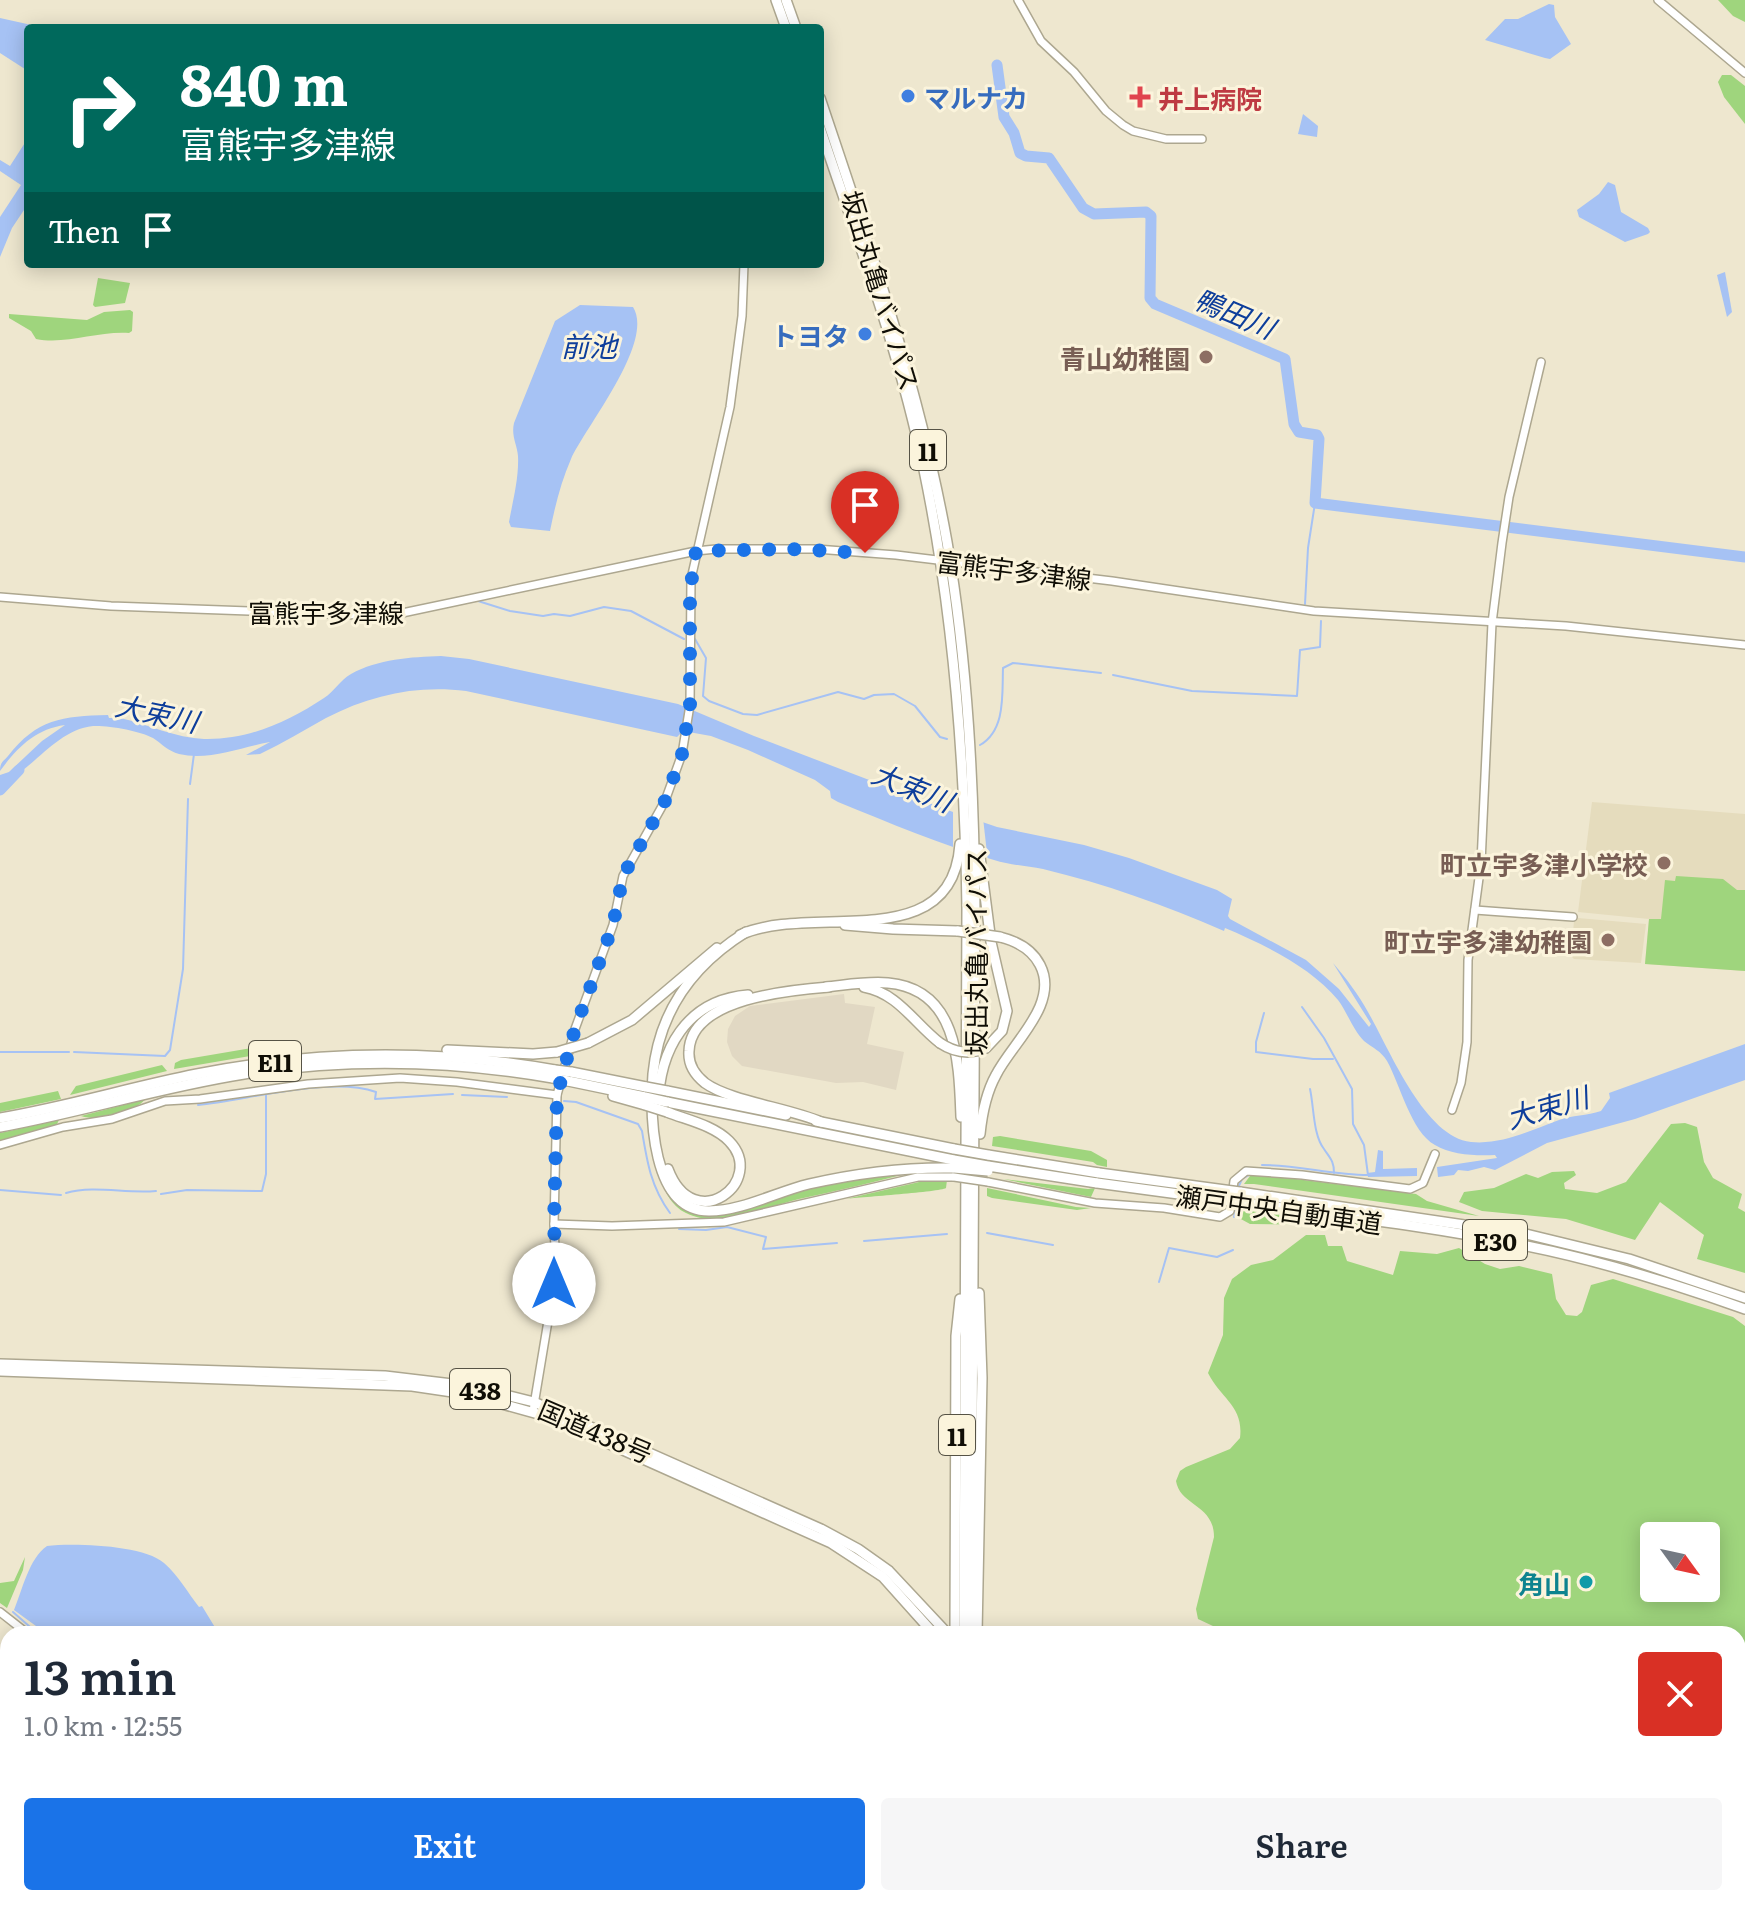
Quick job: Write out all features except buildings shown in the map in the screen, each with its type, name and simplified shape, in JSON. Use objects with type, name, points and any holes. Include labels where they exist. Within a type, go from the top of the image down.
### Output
[{"type":"highway","points":[[776,0],[785,24]]},
{"type":"highway","points":[[786,0],[795,24]]},
{"type":"highway","name":"坂出丸亀バイパス","points":[[824,110],[878,269],[932,468],[964,666],[966,812]]},
{"type":"highway","name":"坂出丸亀バイパス","points":[[824,140],[899,367],[945,560],[966,812]]},
{"type":"highway","points":[[826,987],[861,987],[881,992],[900,1005],[940,1043],[960,1052],[986,1048],[1002,1031],[1007,1011],[975,889],[966,812]]},
{"type":"highway","points":[[376,1054],[448,1050],[533,1054],[557,1052],[588,1043],[632,1020],[703,958],[746,932],[911,913],[935,902],[970,864],[966,812]]},
{"type":"highway","name":"坂出丸亀バイパス","points":[[964,1626],[975,889],[970,864]]},
{"type":"highway","points":[[817,922],[878,929],[958,931],[1000,937],[1014,941],[1032,954],[1043,972],[1044,987],[1038,1010],[1000,1067],[987,1095],[981,1123],[970,1237]]},
{"type":"highway","points":[[746,932],[686,984],[671,1007],[661,1033],[653,1081],[653,1123],[662,1172],[677,1199],[694,1209],[716,1211],[804,1185],[857,1174],[954,1164],[988,1169]]},
{"type":"highway","points":[[667,1102],[716,1131],[733,1146],[739,1159],[739,1171],[732,1189],[722,1198],[703,1202],[679,1191],[665,1161],[659,1121],[660,1073],[679,1033],[704,1009],[726,997],[875,982],[899,984],[923,996],[945,1018],[953,1040],[958,1066],[970,1237]]},
{"type":"highway","points":[[768,993],[734,1004],[700,1026],[689,1049],[693,1069],[717,1090],[816,1121]]},
{"type":"highway","name":"E11","points":[[0,1118],[239,1066],[322,1056],[376,1054],[476,1058],[554,1074]]},
{"type":"highway","name":"E11","points":[[0,1127],[198,1083],[321,1065],[439,1064],[554,1074]]},
{"type":"highway","points":[[554,1074],[645,1097]]},
{"type":"highway","points":[[570,1077],[592,1086],[667,1102],[816,1121]]},
{"type":"highway","name":"瀬戸中央自動車道","points":[[667,1102],[954,1164],[1059,1177],[1098,1178]]},
{"type":"highway","name":"瀬戸中央自動車道","points":[[816,1121],[954,1164]]},
{"type":"highway","name":"瀬戸中央自動車道","points":[[988,1169],[1098,1178],[1481,1226],[1629,1259],[1745,1298]]},
{"type":"highway","name":"瀬戸中央自動車道","points":[[1239,1197],[1525,1245],[1626,1270],[1745,1309]]},
{"type":"highway","name":"11","points":[[955,1626],[956,1336],[970,1237]]},
{"type":"highway","name":"11","points":[[970,1237],[982,1337],[977,1626]]},
{"type":"highway","name":"国道438号","points":[[0,1364],[412,1378],[469,1386],[534,1407],[842,1540],[889,1571],[941,1626]]},
{"type":"highway","name":"国道438号","points":[[0,1371],[412,1386],[534,1407],[831,1543],[883,1577],[927,1626]]},
{"type":"highway","name":"坂出丸亀バイパス","points":[[968,1528],[971,1626]]},
{"type":"highway","points":[[934,1618],[943,1625],[955,1619]]},
{"type":"street","points":[[1018,0],[1041,41],[1123,125],[1133,131],[1166,139],[1202,139]]},
{"type":"street","points":[[1658,0],[1745,73]]},
{"type":"street","points":[[534,1407],[556,1273],[557,1095],[575,1029],[613,925],[623,876],[665,801],[682,750],[690,705],[690,591],[696,551],[730,407],[742,316],[744,268]]},
{"type":"street","points":[[1452,1110],[1465,1056],[1467,975],[1485,804],[1492,623],[1509,497],[1541,362]]},
{"type":"street","name":"富熊宇多津線","points":[[0,597],[127,606],[388,616],[696,551],[816,549],[945,560],[1314,611],[1566,626],[1745,645]]},
{"type":"street","points":[[1475,910],[1573,917]]},
{"type":"street","points":[[0,1145],[63,1127],[112,1119],[165,1101],[308,1084],[400,1078],[557,1095]]},
{"type":"street","points":[[988,1169],[1079,1201],[1164,1208],[1220,1217],[1230,1211],[1234,1181],[1246,1171],[1410,1189],[1423,1183],[1435,1154]]},
{"type":"street","points":[[554,1224],[612,1226],[724,1222],[918,1177],[954,1164]]},
{"type":"street","points":[[0,1612],[18,1626]]},
{"type":"shaded area","name":"町立宇多津小学校","points":[[1592,802],[1745,814],[1745,971],[1645,964],[1649,919],[1578,912]]},
{"type":"shaded area","name":"町立宇多津幼稚園","points":[[1578,918],[1646,924],[1641,963],[1574,959],[1571,956],[1574,921]]},
{"type":"shaded area","points":[[844,994],[845,1003],[875,1007],[867,1044],[904,1052],[896,1090],[863,1082],[836,1083],[742,1066],[732,1056],[727,1042],[728,1029],[735,1016],[750,1006]]},
{"type":"green space","points":[[1718,0],[1745,0],[1745,22],[1733,16]]},
{"type":"green space","points":[[1722,75],[1731,75],[1745,86],[1745,124],[1724,97],[1718,82]]},
{"type":"green space","points":[[98,278],[130,283],[125,303],[95,307]]},
{"type":"green space","points":[[104,312],[133,312],[132,331],[129,333],[59,340],[36,339],[31,331],[9,318],[9,314],[87,320]]},
{"type":"green space","points":[[1676,876],[1723,879],[1737,890],[1745,890],[1745,971],[1645,964],[1649,919],[1661,919],[1665,880],[1675,881]]},
{"type":"green space","points":[[264,1046],[267,1053],[174,1069],[175,1063],[181,1060]]},
{"type":"green space","points":[[162,1065],[167,1071],[70,1095],[76,1086]]},
{"type":"green space","points":[[58,1091],[61,1099],[0,1112],[0,1103]]},
{"type":"green space","points":[[146,1099],[132,1109],[115,1115],[97,1118],[81,1116]]},
{"type":"green space","points":[[59,1120],[56,1126],[0,1142],[0,1133]]},
{"type":"green space","points":[[1685,1123],[1697,1127],[1704,1162],[1713,1178],[1742,1194],[1738,1208],[1745,1212],[1745,1273],[1697,1259],[1704,1235],[1660,1202],[1635,1240],[1566,1219],[1482,1211],[1459,1202],[1464,1192],[1494,1188],[1526,1174],[1538,1178],[1552,1172],[1574,1171],[1576,1175],[1564,1183],[1565,1189],[1597,1193],[1626,1182],[1671,1124]]},
{"type":"green space","points":[[993,1137],[1091,1151],[1107,1160],[1107,1167],[1093,1162],[992,1146]]},
{"type":"green space","points":[[913,1172],[742,1215],[713,1219],[699,1218],[676,1206],[665,1191],[659,1174],[679,1202],[698,1212],[867,1176]]},
{"type":"green space","points":[[1257,1174],[1416,1194],[1427,1201],[1479,1216],[1244,1184],[1250,1176]]},
{"type":"green space","points":[[932,1179],[947,1180],[946,1188],[846,1199]]},
{"type":"green space","points":[[1003,1179],[1088,1189],[1095,1188],[1091,1197]]},
{"type":"green space","points":[[987,1188],[1091,1208],[1077,1210],[992,1198],[987,1196]]},
{"type":"green space","points":[[1240,1207],[1250,1211],[1365,1225],[1250,1224],[1239,1218]]},
{"type":"green space","points":[[1306,1235],[1325,1235],[1328,1246],[1342,1246],[1347,1261],[1393,1275],[1400,1251],[1437,1254],[1459,1248],[1500,1269],[1519,1266],[1552,1274],[1556,1299],[1566,1315],[1577,1316],[1582,1312],[1591,1285],[1613,1279],[1733,1317],[1745,1326],[1745,1626],[1213,1626],[1198,1619],[1196,1609],[1214,1537],[1213,1526],[1203,1511],[1184,1496],[1176,1481],[1180,1471],[1230,1449],[1240,1438],[1239,1418],[1208,1373],[1223,1335],[1224,1298],[1232,1279],[1251,1265],[1273,1260]]},
{"type":"green space","points":[[25,1557],[23,1570],[7,1608],[0,1603],[0,1583],[14,1581]]},
{"type":"water","points":[[1549,4],[1554,5],[1555,17],[1571,44],[1550,59],[1485,40],[1505,19],[1518,19]]},
{"type":"water","points":[[0,18],[27,24],[24,24],[24,68],[0,53]]},
{"type":"water","points":[[1303,114],[1318,126],[1317,137],[1298,134]]},
{"type":"water","points":[[24,144],[24,210],[12,228],[0,257],[0,217],[21,185],[0,171],[0,160],[10,166]]},
{"type":"water","points":[[1608,182],[1615,185],[1621,212],[1648,228],[1648,234],[1625,242],[1579,217],[1577,210],[1599,194]]},
{"type":"water","points":[[1725,272],[1732,312],[1727,317],[1717,275]]},
{"type":"water","name":"前池","points":[[580,305],[633,307],[637,322],[635,341],[616,384],[571,459],[550,531],[511,527],[509,522],[518,464],[514,423],[555,321]]},
{"type":"water","points":[[441,656],[469,659],[678,704],[953,812],[997,827],[1129,858],[1217,890],[1232,899],[1230,919],[1306,960],[1339,989],[1369,1027],[1371,1024],[1333,963],[1360,999],[1397,1068],[1423,1108],[1438,1125],[1454,1136],[1471,1142],[1516,1136],[1564,1118],[1601,1111],[1610,1098],[1609,1093],[1745,1044],[1745,1080],[1635,1119],[1547,1143],[1495,1170],[1484,1167],[1458,1170],[1454,1175],[1438,1177],[1437,1167],[1497,1158],[1495,1155],[1448,1151],[1427,1139],[1413,1119],[1387,1061],[1360,1037],[1338,1000],[1300,967],[1255,941],[1112,888],[1043,869],[1000,862],[935,841],[838,802],[831,798],[830,791],[815,780],[711,736],[683,731],[677,737],[466,691],[429,689],[360,703],[260,754],[246,755],[270,742],[213,755],[190,756],[175,753],[141,733],[93,726],[67,735],[0,784],[0,775],[9,772],[42,741],[65,725],[36,735],[0,771],[2,762],[29,734],[52,722],[108,715],[109,718],[120,718],[193,738],[220,739],[252,733],[296,715],[361,669],[395,660]]},
{"type":"water","points":[[1378,1150],[1383,1151],[1383,1169],[1417,1168],[1417,1176],[1368,1177],[1367,1173],[1375,1172]]},
{"type":"water","points":[[74,1545],[125,1549],[154,1557],[169,1568],[199,1607],[202,1606],[214,1626],[36,1626],[14,1610],[35,1558],[47,1546]]},
{"type":"pier","points":[[953,807],[983,818],[988,862],[953,851]]},
{"type":"waterway","name":"鴨田川","points":[[997,65],[1004,117],[1014,133],[1020,153],[1049,158],[1083,208],[1094,214],[1146,212],[1151,216],[1150,298],[1155,304],[1285,359],[1294,424],[1299,432],[1317,435],[1319,439],[1315,503],[1745,557]]},
{"type":"waterway","points":[[1305,604],[1308,548],[1315,503]]},
{"type":"waterway","points":[[478,601],[510,611],[543,616],[570,616],[604,607],[631,611],[684,639]]},
{"type":"waterway","points":[[1113,675],[1192,691],[1297,696],[1300,650],[1320,647],[1321,621]]},
{"type":"waterway","points":[[695,639],[706,658],[703,696],[709,701],[743,714],[757,715],[838,692],[864,699],[894,694],[915,706],[940,737],[947,739]]},
{"type":"waterway","points":[[980,745],[994,730],[1001,711],[1003,668],[1013,663],[1101,673]]},
{"type":"waterway","points":[[190,784],[194,754]]},
{"type":"waterway","name":"大束川","points":[[0,790],[19,770]]},
{"type":"waterway","points":[[74,1052],[165,1056],[170,1050],[183,969],[188,799]]},
{"type":"waterway","points":[[1302,1007],[1324,1038],[1352,1089],[1353,1124],[1364,1145],[1368,1175]]},
{"type":"waterway","points":[[1264,1013],[1256,1052],[1333,1059]]},
{"type":"waterway","points":[[0,1052],[69,1052]]},
{"type":"waterway","points":[[198,1105],[335,1087],[376,1092],[375,1099],[453,1094]]},
{"type":"waterway","points":[[1310,1089],[1318,1136],[1334,1173]]},
{"type":"waterway","points":[[161,1194],[187,1190],[262,1191],[266,1174],[266,1095]]},
{"type":"waterway","points":[[462,1095],[507,1097]]},
{"type":"waterway","points":[[564,1101],[576,1102],[638,1124],[654,1184],[670,1213]]},
{"type":"waterway","points":[[1262,1165],[1368,1175]]},
{"type":"waterway","points":[[1238,1188],[1242,1179],[1249,1175]]},
{"type":"waterway","points":[[0,1190],[61,1195]]},
{"type":"waterway","points":[[66,1193],[88,1190],[156,1191]]},
{"type":"waterway","points":[[1234,1217],[1236,1207]]},
{"type":"waterway","points":[[679,1229],[727,1227],[766,1237],[763,1249],[837,1243]]},
{"type":"waterway","points":[[987,1233],[1053,1245]]},
{"type":"waterway","points":[[864,1241],[947,1234]]},
{"type":"waterway","points":[[1159,1282],[1169,1248],[1217,1257],[1233,1250]]},
{"type":"waterway","points":[[13,1612],[29,1626]]},
{"type":"place","name":"マルナカ","points":[[908,96]]},
{"type":"place","name":"井上病院","points":[[1140,97]]},
{"type":"place","name":"トヨタ","points":[[865,334]]},
{"type":"place","name":"青山幼稚園","points":[[1206,357]]},
{"type":"place","name":"町立宇多津小学校","points":[[1664,863]]},
{"type":"place","name":"町立宇多津幼稚園","points":[[1608,940]]},
{"type":"place","name":"角山","points":[[1586,1582]]},
{"type":"route","points":[[554,1284],[557,1095],[575,1029],[613,925],[623,876],[665,801],[682,754],[690,705],[690,591],[696,551],[816,549],[865,553]]}]
